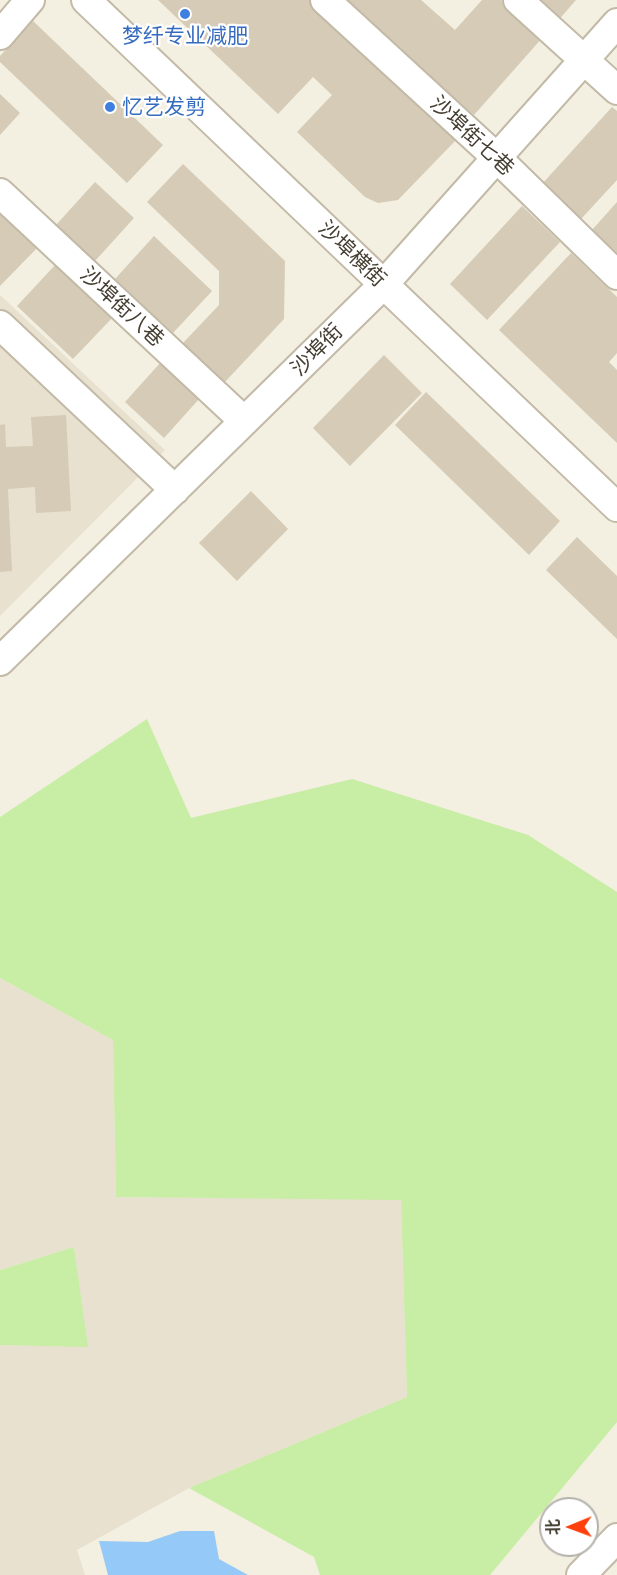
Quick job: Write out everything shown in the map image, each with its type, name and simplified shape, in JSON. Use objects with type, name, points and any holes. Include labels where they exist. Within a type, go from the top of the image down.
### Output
[{"type":"street","points":[[0,34],[30,0]]},
{"type":"street","name":"沙埠横街","points":[[86,0],[617,507]]},
{"type":"street","name":"沙埠街七巷","points":[[325,0],[497,158],[617,275]]},
{"type":"street","points":[[518,0],[617,90]]},
{"type":"street","name":"沙埠街","points":[[0,661],[384,284],[617,23]]},
{"type":"street","name":"沙埠街八巷","points":[[0,193],[244,421]]},
{"type":"street","points":[[0,325],[175,490]]},
{"type":"street","points":[[580,1575],[617,1538]]},
{"type":"shaded area","points":[[0,295],[165,450],[0,616]]},
{"type":"shaded area","points":[[0,978],[113,1040],[116,1197],[401,1199],[407,1397],[189,1488],[77,1550],[85,1575],[0,1575],[0,1345],[87,1346],[74,1247],[0,1270]]},
{"type":"green space","points":[[147,719],[191,818],[352,779],[528,835],[617,892],[617,1422],[555,1497],[539,1497],[539,1516],[490,1575],[320,1575],[314,1557],[189,1488],[407,1397],[401,1200],[116,1197],[113,1040],[0,978],[0,817]]},
{"type":"green space","points":[[74,1247],[88,1347],[0,1345],[0,1270]]},
{"type":"water","points":[[180,1531],[214,1531],[219,1559],[248,1575],[108,1575],[99,1541],[148,1542]]},
{"type":"building","points":[[158,0],[310,0],[457,139],[398,200],[378,203],[365,197],[297,132],[332,95],[313,77],[278,114]]},
{"type":"building","points":[[345,0],[421,0],[455,30],[482,0],[501,0],[543,37],[474,115]]},
{"type":"building","points":[[530,0],[576,0],[556,23]]},
{"type":"building","points":[[33,21],[163,145],[127,183],[0,62],[0,56]]},
{"type":"building","points":[[0,94],[20,113],[0,135]]},
{"type":"building","points":[[612,107],[617,111],[617,180],[581,219],[542,184]]},
{"type":"building","points":[[183,164],[285,261],[284,319],[224,383],[183,343],[219,305],[219,271],[147,202]]},
{"type":"building","points":[[95,182],[134,218],[95,261],[56,225]]},
{"type":"building","points":[[617,202],[617,253],[592,230]]},
{"type":"building","points":[[522,206],[560,242],[487,320],[450,284]]},
{"type":"building","points":[[0,208],[39,246],[0,286]]},
{"type":"building","points":[[154,236],[212,291],[173,333],[115,279]]},
{"type":"building","points":[[571,253],[617,297],[617,353],[609,362],[617,370],[617,443],[499,330]]},
{"type":"building","points":[[57,263],[113,317],[73,359],[17,306]]},
{"type":"building","points":[[384,355],[422,393],[350,466],[313,428]]},
{"type":"building","points":[[161,362],[200,398],[164,438],[125,402]]},
{"type":"building","points":[[426,392],[560,521],[529,555],[395,425]]},
{"type":"building","points":[[66,415],[71,511],[36,513],[35,487],[8,489],[12,571],[0,572],[0,425],[5,424],[6,447],[33,446],[31,417]]},
{"type":"building","points":[[251,491],[288,529],[237,581],[199,543]]},
{"type":"building","points":[[577,537],[617,576],[617,639],[546,570]]},
{"type":"place","name":"梦纤专业减肥","points":[[185,14]]},
{"type":"place","name":"忆艺发剪","points":[[110,107]]}]
